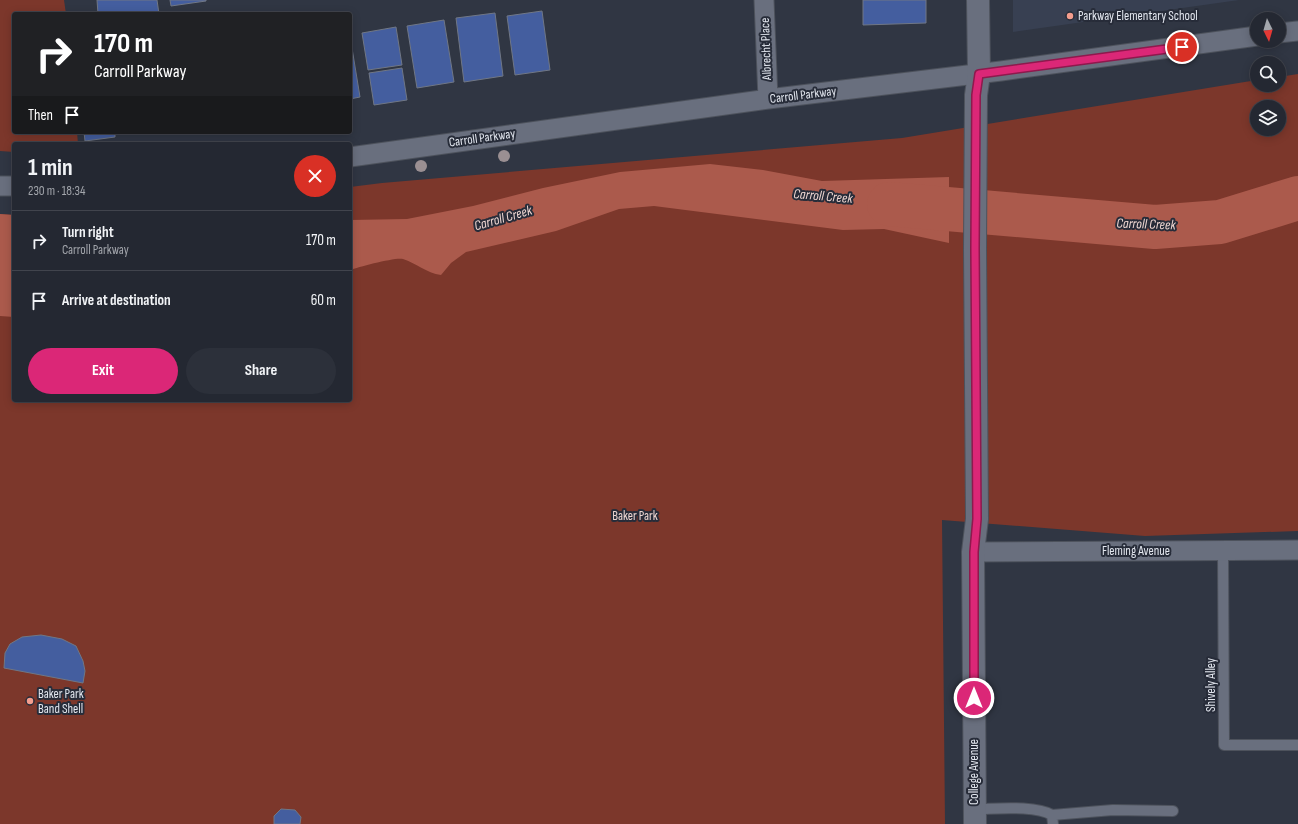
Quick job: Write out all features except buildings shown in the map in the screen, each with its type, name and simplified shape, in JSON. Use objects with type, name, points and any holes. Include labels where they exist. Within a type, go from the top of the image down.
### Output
[{"type":"street","name":"Albrecht Place","points":[[764,0],[768,99]]},
{"type":"street","name":"College Avenue","points":[[975,817],[974,552],[977,519],[975,176],[976,95],[979,74],[978,0]]},
{"type":"street","points":[[1286,32],[1298,31]]},
{"type":"street","name":"Carroll Parkway","points":[[352,157],[768,99],[979,74],[1250,37]]},
{"type":"street","points":[[0,186],[12,186]]},
{"type":"street","name":"Fleming Avenue","points":[[974,552],[1298,550]]},
{"type":"lane","name":"Shively Alley","points":[[1223,550],[1224,745],[1298,745]]},
{"type":"lane","points":[[975,817],[1032,809],[1046,811],[1053,819],[1113,810],[1173,811]]},
{"type":"shaded area","name":"Parkway Elementary School","points":[[1013,0],[1239,0],[1013,32]]},
{"type":"green space","points":[[0,0],[64,0],[66,12],[12,12],[12,134],[77,134],[78,142],[12,142],[12,152],[0,151]]},
{"type":"green space","name":"Baker Park","points":[[1298,74],[1298,531],[1145,536],[942,520],[945,824],[0,824],[0,214],[12,215],[12,402],[352,402],[352,187],[902,138],[1250,81],[1250,92],[1286,92],[1286,76]]},
{"type":"water","points":[[710,164],[763,170],[822,181],[949,177],[949,243],[884,229],[843,230],[654,206],[619,209],[556,231],[466,252],[451,263],[441,275],[403,259],[385,261],[352,269],[352,220],[407,219],[473,206],[543,188],[620,172]]},
{"type":"water","points":[[0,214],[12,215],[12,317],[0,316]]},
{"type":"waterway","name":"Carroll Creek","points":[[889,204],[1155,227],[1220,222],[1298,198]]},
{"type":"place","name":"Parkway Elementary School","points":[[1070,16]]},
{"type":"place","name":"Baker Park Band Shell","points":[[30,701]]},
{"type":"route","points":[[974,698],[974,552],[977,519],[975,301],[976,95],[979,74],[1182,47]]}]
